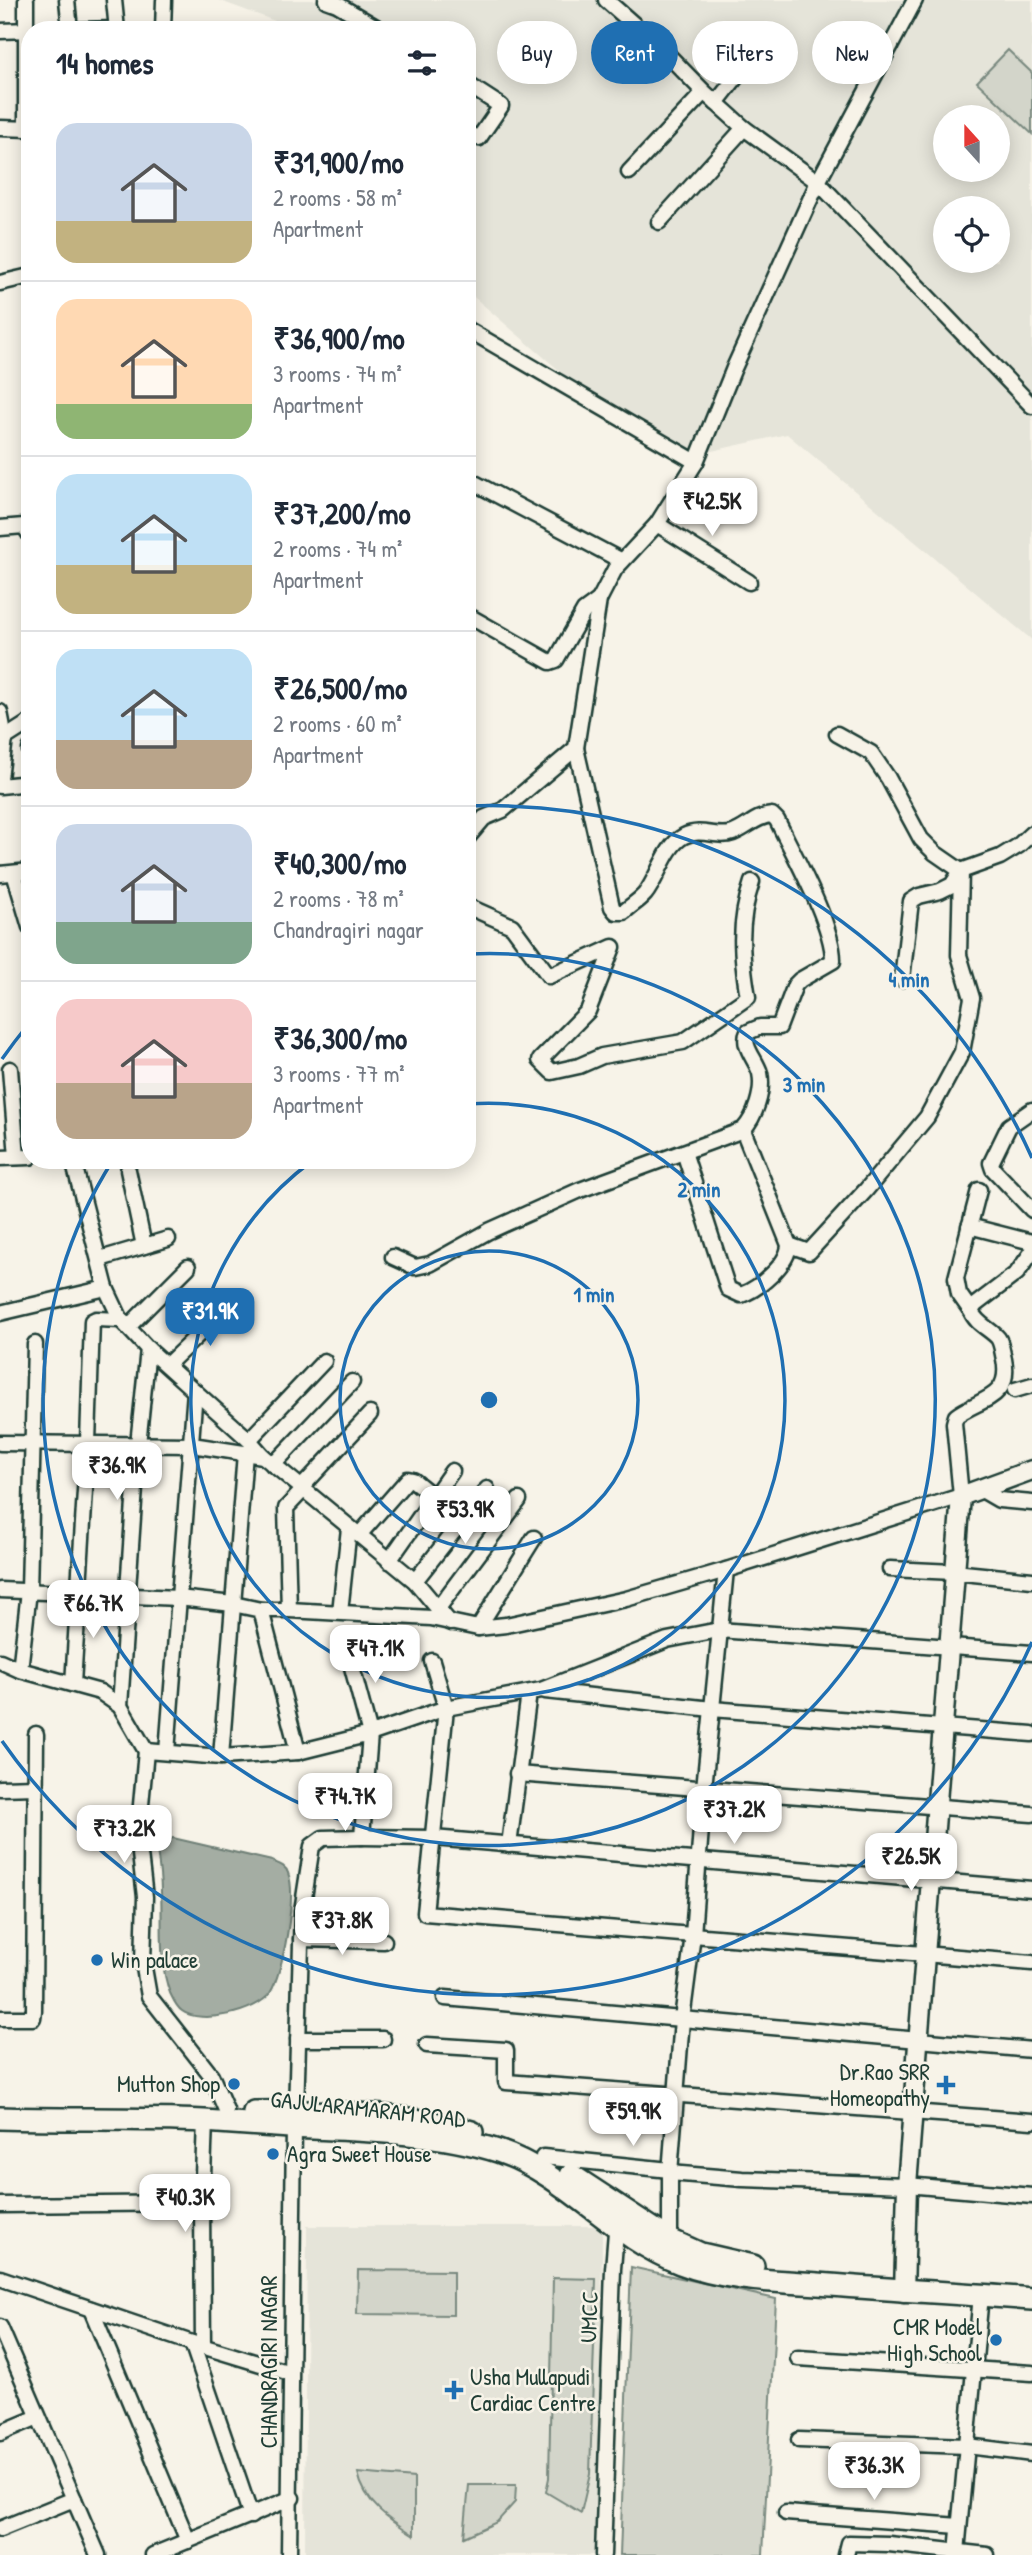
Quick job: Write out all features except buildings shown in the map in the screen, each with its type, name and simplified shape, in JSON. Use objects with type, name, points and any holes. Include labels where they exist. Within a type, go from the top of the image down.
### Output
[{"type":"main road","name":"GAJULARAMARAM ROAD","points":[[0,2106],[226,2110],[456,2142],[498,2151],[532,2166],[618,2217],[701,2254],[760,2267],[1032,2299]]},
{"type":"main road","name":"GAJULARAMARAM ROAD","points":[[0,2118],[420,2120],[504,2141],[543,2157],[679,2263],[714,2274],[762,2281],[1032,2289]]},
{"type":"street","points":[[26,0],[27,21]]},
{"type":"street","points":[[67,0],[69,21]]},
{"type":"street","points":[[114,0],[115,21]]},
{"type":"street","points":[[163,21],[164,0]]},
{"type":"street","points":[[326,0],[366,21]]},
{"type":"street","points":[[607,0],[744,128],[818,183],[1032,406]]},
{"type":"street","points":[[393,1257],[415,1267],[430,1264],[489,1231],[580,1190],[743,1130],[751,1121],[757,1107],[760,1078],[745,1038],[748,1032],[760,1027],[779,1027],[795,985],[832,961],[822,919],[811,892],[777,820],[772,815],[762,816],[731,834],[705,831],[681,837],[657,869],[646,893],[624,912],[616,912],[612,907],[576,748],[599,600],[615,569],[657,524],[696,462],[734,368],[818,183],[915,0]]},
{"type":"street","points":[[0,31],[21,30]]},
{"type":"street","points":[[716,103],[731,84]]},
{"type":"street","points":[[476,90],[502,106],[479,138],[476,137]]},
{"type":"street","points":[[629,172],[704,92]]},
{"type":"street","points":[[0,128],[21,129]]},
{"type":"street","points":[[659,222],[744,128]]},
{"type":"street","points":[[0,283],[21,278]]},
{"type":"street","points":[[476,334],[696,462]]},
{"type":"street","points":[[476,484],[622,561]]},
{"type":"street","points":[[657,524],[749,582]]},
{"type":"street","points":[[0,528],[21,526]]},
{"type":"street","points":[[476,620],[550,662],[556,660],[584,611],[599,600]]},
{"type":"street","points":[[0,712],[5,738],[0,779]]},
{"type":"street","points":[[5,738],[21,728]]},
{"type":"street","points":[[837,734],[871,753],[888,778],[921,839],[935,853],[961,871]]},
{"type":"street","points":[[476,827],[484,818],[503,810],[576,748]]},
{"type":"street","points":[[0,786],[21,784]]},
{"type":"street","points":[[902,979],[911,901],[952,885],[961,871],[1000,856],[1018,846],[1032,833]]},
{"type":"street","points":[[789,1245],[808,1252],[866,1189],[927,1117],[962,1052],[972,998],[959,955],[961,871]]},
{"type":"street","points":[[7,874],[21,906]]},
{"type":"street","points":[[476,910],[512,926],[548,976],[613,947],[589,1011],[540,1060],[552,1072],[579,1066],[602,1056],[683,1042],[748,997],[741,951],[744,907],[752,882]]},
{"type":"street","points":[[10,1069],[21,1143]]},
{"type":"street","points":[[1032,1110],[1009,1126],[991,1163],[993,1169],[1032,1210]]},
{"type":"street","points":[[684,1152],[728,1289],[741,1295],[750,1293],[783,1263],[789,1245],[743,1130]]},
{"type":"street","points":[[0,1158],[21,1157]]},
{"type":"street","points":[[75,1169],[106,1288],[125,1324],[148,1349],[195,1391],[247,1447],[268,1460],[415,1581],[450,1623]]},
{"type":"street","points":[[128,1170],[144,1246]]},
{"type":"street","points":[[904,2286],[906,2185],[961,1496],[954,1423],[956,1416],[997,1394],[1006,1369],[1000,1343],[973,1317],[960,1294],[956,1278],[979,1190]]},
{"type":"street","points":[[969,1226],[1032,1242]]},
{"type":"street","points":[[100,1259],[168,1239]]},
{"type":"street","points":[[971,1311],[1017,1273],[1032,1252]]},
{"type":"street","points":[[125,1324],[188,1267]]},
{"type":"street","points":[[0,1313],[106,1288]]},
{"type":"street","points":[[167,1365],[228,1306]]},
{"type":"street","points":[[73,1684],[88,1442],[92,1321],[96,1319],[125,1324]]},
{"type":"street","points":[[20,1670],[29,1591],[35,1344]]},
{"type":"street","points":[[120,1706],[138,1444],[148,1349]]},
{"type":"street","points":[[221,1757],[247,1447],[324,1361]]},
{"type":"street","points":[[268,1460],[352,1382]]},
{"type":"street","points":[[1015,1390],[1032,1385]]},
{"type":"street","points":[[167,1752],[195,1391]]},
{"type":"street","points":[[289,1610],[286,1508],[370,1414]]},
{"type":"street","points":[[0,1443],[88,1442],[247,1447]]},
{"type":"street","points":[[0,1590],[178,1598],[261,1610],[431,1618],[478,1628],[506,1625],[626,1599],[726,1570],[961,1496],[1032,1470]]},
{"type":"street","points":[[388,1561],[453,1471]]},
{"type":"street","points":[[340,1612],[354,1532],[408,1479],[434,1497]]},
{"type":"street","points":[[415,1581],[487,1489]]},
{"type":"street","points":[[979,1489],[999,1500],[1032,1503]]},
{"type":"street","points":[[439,1607],[519,1500]]},
{"type":"street","points":[[478,1628],[534,1538]]},
{"type":"street","points":[[891,1569],[1032,1580]]},
{"type":"street","points":[[670,2240],[670,2172],[682,2019],[693,1935],[704,1788],[726,1570]]},
{"type":"street","points":[[261,1610],[298,1752]]},
{"type":"street","points":[[146,1751],[221,1757],[298,1752],[370,1734],[446,1708],[535,1691],[667,1640],[719,1630],[1032,1653]]},
{"type":"street","points":[[346,1645],[370,1734],[362,1836]]},
{"type":"street","points":[[0,1661],[20,1670],[100,1692],[120,1706],[146,1751],[138,1837],[145,1897],[144,1962],[149,1996],[211,2075],[226,2110]]},
{"type":"street","points":[[432,1661],[446,1708],[425,1913],[1032,1963]]},
{"type":"street","points":[[535,1691],[712,1709],[1032,1734]]},
{"type":"street","points":[[509,1845],[517,1774],[535,1691]]},
{"type":"street","points":[[0,2018],[33,2018],[34,2011],[36,1734]]},
{"type":"street","points":[[517,1774],[1032,1814]]},
{"type":"street","points":[[0,1788],[36,1787]]},
{"type":"street","name":"CHANDRAGIRI NAGAR","points":[[289,2555],[292,2498],[290,2373],[300,1939],[312,1846],[323,1838],[433,1838],[1032,1889]]},
{"type":"street","points":[[300,1939],[384,1941]]},
{"type":"street","points":[[444,1998],[1032,2050]]},
{"type":"street","points":[[298,2039],[383,2039]]},
{"type":"street","points":[[427,2045],[506,2050],[506,2082],[1032,2121]]},
{"type":"street","points":[[205,2121],[197,2345],[251,2516]]},
{"type":"street","points":[[543,2157],[670,2172],[906,2185],[1032,2196]]},
{"type":"street","points":[[0,2205],[202,2203]]},
{"type":"street","name":"UMCC","points":[[603,2555],[618,2217]]},
{"type":"street","points":[[0,2278],[197,2345],[290,2373]]},
{"type":"street","points":[[947,2552],[960,2526],[981,2295]]},
{"type":"street","points":[[91,2309],[188,2541]]},
{"type":"street","points":[[1,2332],[98,2555]]},
{"type":"street","points":[[798,2358],[1032,2373]]},
{"type":"street","points":[[0,2434],[38,2417]]},
{"type":"street","points":[[799,2440],[967,2446],[1032,2454]]},
{"type":"street","points":[[153,2555],[292,2498]]},
{"type":"street","points":[[0,2529],[74,2500]]},
{"type":"street","points":[[786,2513],[960,2526]]},
{"type":"street","points":[[846,2555],[849,2543],[888,2549],[987,2555]]},
{"type":"shaded area","points":[[218,0],[1032,0],[1032,640],[787,434],[676,459],[589,396],[476,299],[476,21],[275,21]]},
{"type":"shaded area","points":[[1008,50],[1032,73],[1032,134],[1010,113],[1010,105],[1001,105],[977,82]]},
{"type":"shaded area","points":[[173,1838],[272,1861],[287,1871],[291,1898],[290,1915],[280,1969],[270,1993],[253,2006],[228,2014],[202,2017],[182,2011],[170,1993],[162,1956],[161,1882],[157,1850],[162,1841]]},
{"type":"shaded area","name":"Usha Mullapudi Cardiac Centre","points":[[307,2226],[602,2226],[600,2555],[305,2555]]},
{"type":"shaded area","points":[[631,2267],[776,2299],[763,2555],[620,2555]]},
{"type":"shaded area","points":[[358,2270],[453,2271],[453,2315],[357,2314]]},
{"type":"shaded area","points":[[553,2278],[596,2279],[590,2474],[581,2513],[546,2492],[549,2478]]},
{"type":"shaded area","points":[[358,2473],[414,2478],[414,2535],[379,2510],[366,2493]]},
{"type":"shaded area","points":[[469,2485],[516,2485],[515,2502],[497,2522],[464,2537]]},
{"type":"place","name":"Win palace","points":[[97,1960]]},
{"type":"place","name":"Mutton Shop","points":[[234,2084]]},
{"type":"place","name":"Dr.Rao SRR Homeopathy","points":[[946,2085]]},
{"type":"place","name":"Agra Sweet House","points":[[273,2154]]},
{"type":"place","name":"CMR Model High School","points":[[996,2340]]},
{"type":"place","name":"Usha Mullapudi Cardiac Centre","points":[[454,2390]]}]
